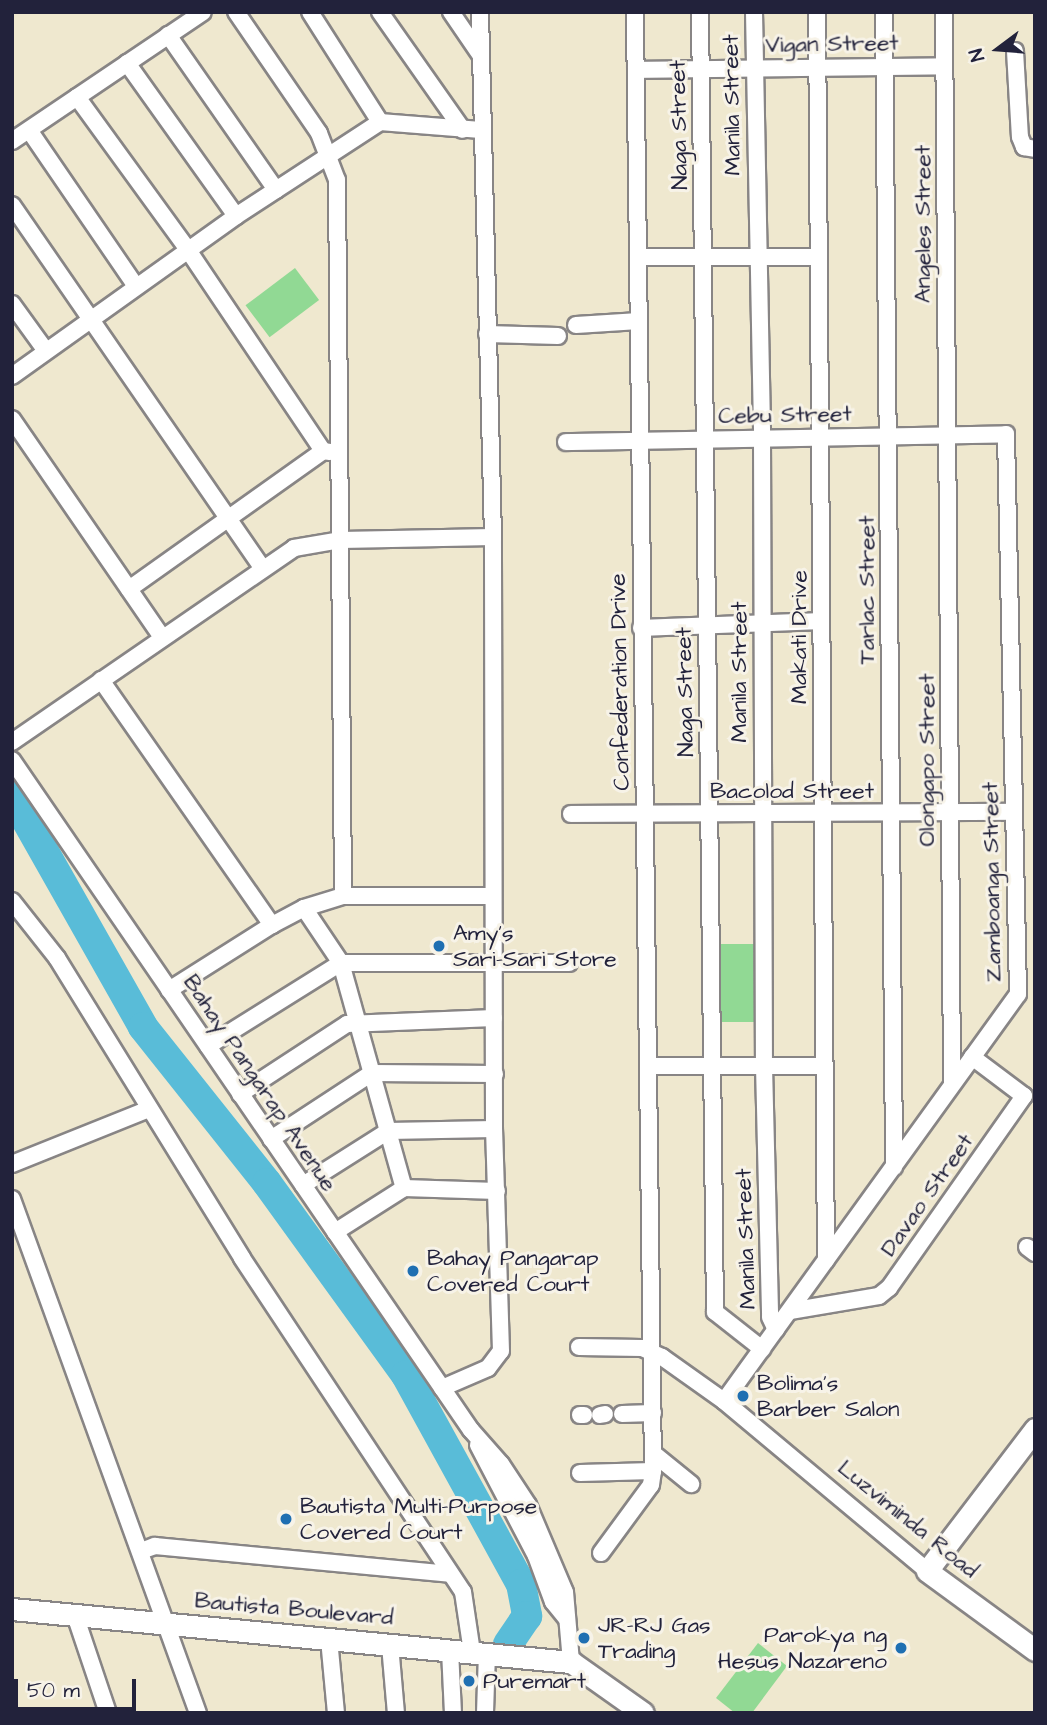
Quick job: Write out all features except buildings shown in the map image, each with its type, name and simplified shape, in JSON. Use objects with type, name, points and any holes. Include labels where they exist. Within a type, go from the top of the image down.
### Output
[{"type":"street","points":[[12,141],[202,12]]},
{"type":"street","points":[[236,12],[331,155],[338,180],[344,896]]},
{"type":"street","points":[[310,12],[380,122]]},
{"type":"street","points":[[380,12],[463,130]]},
{"type":"street","points":[[451,12],[481,56]]},
{"type":"street","points":[[442,1388],[488,1368],[501,1350],[494,1129],[492,537],[480,12]]},
{"type":"street","name":"Confederation Drive","points":[[601,1553],[650,1485],[654,1463],[635,12]]},
{"type":"street","name":"Naga Street","points":[[701,12],[715,1312],[762,1349]]},
{"type":"street","name":"Manila Street","points":[[754,12],[756,257],[762,438],[761,814],[764,1066],[770,1317],[776,1329]]},
{"type":"street","name":"Makati Drive","points":[[817,12],[826,1261]]},
{"type":"street","name":"Tarlac Street","points":[[884,12],[894,1167]]},
{"type":"street","name":"Angeles Street","points":[[944,12],[947,435]]},
{"type":"street","points":[[168,36],[276,190]]},
{"type":"street","points":[[1015,51],[1020,138],[1024,146],[1035,149]]},
{"type":"street","points":[[127,63],[236,216]]},
{"type":"street","name":"Vigan Street","points":[[636,70],[944,66]]},
{"type":"street","points":[[77,97],[188,250],[323,451]]},
{"type":"street","points":[[12,376],[236,216],[380,122],[481,130]]},
{"type":"street","points":[[29,130],[136,286]]},
{"type":"street","points":[[12,205],[262,567]]},
{"type":"street","points":[[638,257],[818,257]]},
{"type":"street","points":[[12,304],[46,351]]},
{"type":"street","points":[[576,325],[639,321]]},
{"type":"street","points":[[487,334],[558,335]]},
{"type":"street","points":[[12,419],[162,638]]},
{"type":"street","name":"Olongapo Street","points":[[947,435],[953,1083]]},
{"type":"street","name":"Cebu Street","points":[[566,442],[1006,435]]},
{"type":"street","name":"Zamboanga Street","points":[[724,1401],[1018,994],[1006,435]]},
{"type":"street","points":[[129,589],[323,451],[340,453]]},
{"type":"street","points":[[12,742],[262,567],[303,544],[341,540],[492,537]]},
{"type":"street","points":[[641,628],[762,626],[821,621]]},
{"type":"street","points":[[101,680],[272,925]]},
{"type":"street","name":"Bahay Pangarap Avenue","points":[[12,760],[471,1430],[536,1556],[553,1602],[566,1618],[571,1662]]},
{"type":"street","name":"Bacolod Street","points":[[571,814],[1013,812]]},
{"type":"street","points":[[169,990],[272,925],[304,908],[344,896],[494,896]]},
{"type":"street","points":[[12,901],[57,958],[149,1109],[450,1574],[468,1606],[479,1653],[485,1713]]},
{"type":"street","points":[[304,908],[341,963],[404,1188]]},
{"type":"street","points":[[208,1046],[341,963],[569,963]]},
{"type":"street","points":[[240,1094],[347,1024],[494,1017]]},
{"type":"street","name":"Davao Street","points":[[790,1311],[879,1296],[889,1288],[1024,1096],[972,1057]]},
{"type":"street","points":[[648,1066],[824,1066]]},
{"type":"street","points":[[271,1139],[372,1073],[495,1074]]},
{"type":"street","points":[[12,1164],[149,1109]]},
{"type":"street","points":[[303,1185],[388,1131],[494,1129]]},
{"type":"street","points":[[335,1232],[404,1188],[497,1191]]},
{"type":"street","points":[[12,1199],[198,1713]]},
{"type":"street","points":[[579,1348],[652,1352],[724,1401]]},
{"type":"street","name":"Luzviminda Road","points":[[724,1401],[927,1571],[1035,1650]]},
{"type":"street","points":[[598,1414],[653,1413]]},
{"type":"street","points":[[927,1571],[1035,1429]]},
{"type":"street","points":[[580,1473],[654,1463],[691,1484]]},
{"type":"street","points":[[141,1551],[155,1546],[450,1574]]},
{"type":"street","name":"Bautista Boulevard","points":[[12,1609],[571,1662]]},
{"type":"street","points":[[75,1615],[108,1713]]},
{"type":"street","points":[[329,1639],[336,1713]]},
{"type":"street","points":[[390,1645],[396,1713]]},
{"type":"street","points":[[450,1650],[453,1713]]},
{"type":"street","points":[[571,1662],[643,1713]]},
{"type":"green space","points":[[295,268],[319,300],[270,337],[245,305]]},
{"type":"green space","points":[[719,944],[759,944],[759,1022],[719,1022]]},
{"type":"green space","points":[[758,1643],[787,1666],[752,1713],[735,1713],[716,1698]]},
{"type":"waterway","points":[[12,795],[143,1027],[267,1183],[406,1375],[521,1584],[527,1616],[508,1644]]},
{"type":"place","name":"Amy's Sari-Sari Store","points":[[439,946]]},
{"type":"place","name":"Bahay Pangarap Covered Court","points":[[413,1271]]},
{"type":"place","name":"Bolima's Barber Salon","points":[[743,1396]]},
{"type":"place","name":"Bautista Multi-Purpose Covered Court","points":[[286,1519]]},
{"type":"place","name":"JR-RJ Gas Trading","points":[[584,1638]]},
{"type":"place","name":"Parokya ng Hesus Nazareno","points":[[901,1648]]},
{"type":"place","name":"Puremart","points":[[469,1681]]}]
